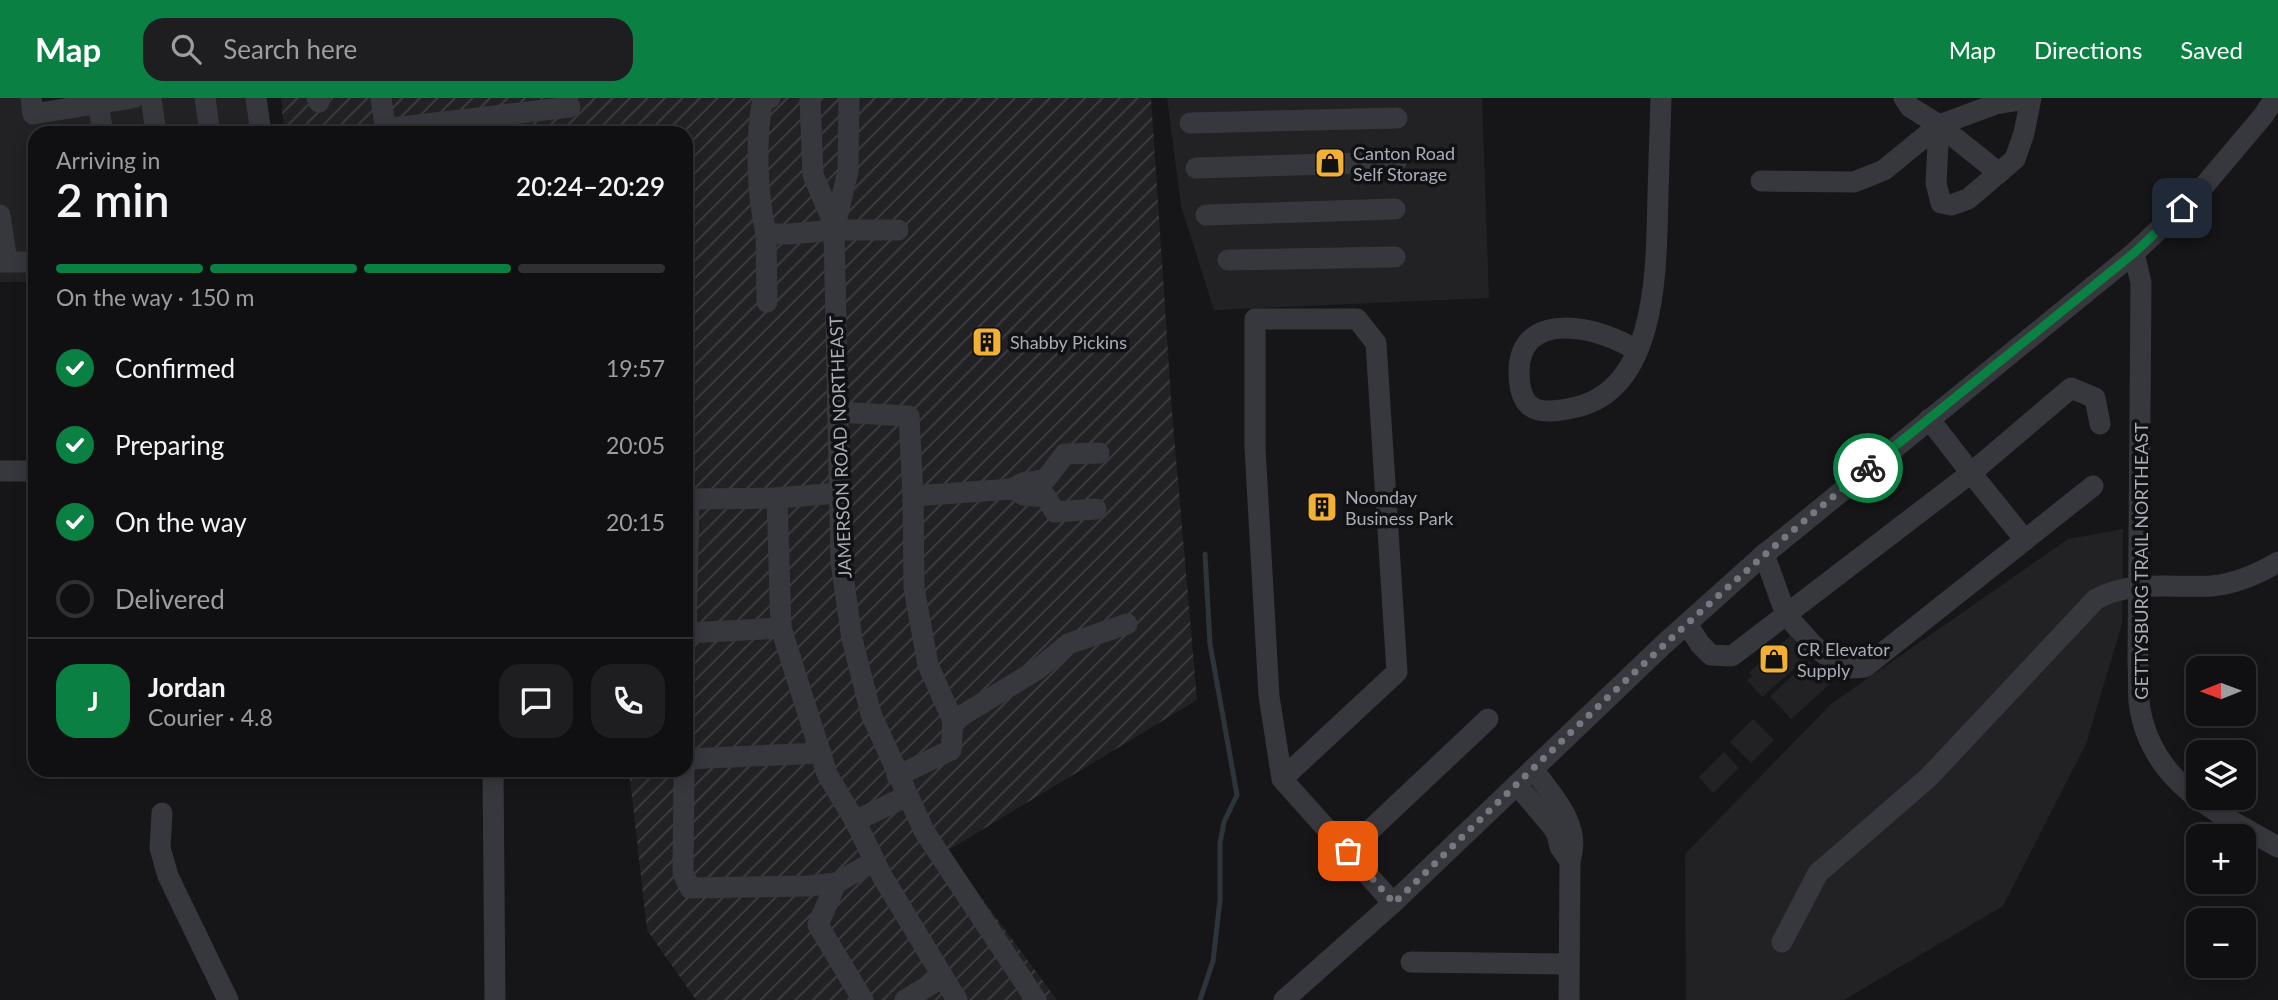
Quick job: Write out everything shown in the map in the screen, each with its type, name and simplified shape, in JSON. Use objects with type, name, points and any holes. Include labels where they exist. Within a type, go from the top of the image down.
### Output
[{"type":"street","points":[[35,115],[133,98]]},
{"type":"street","points":[[151,98],[155,126]]},
{"type":"street","points":[[205,98],[209,126]]},
{"type":"street","points":[[256,98],[260,126]]},
{"type":"street","points":[[381,98],[384,126]]},
{"type":"street","points":[[767,302],[766,234],[760,208],[759,119],[763,98],[769,98]]},
{"type":"street","name":"JAMERSON ROAD NORTHEAST","points":[[810,98],[813,174],[834,227]]},
{"type":"street","name":"JAMERSON ROAD NORTHEAST","points":[[849,98],[848,171],[834,227],[841,562],[852,639],[871,714],[924,831],[1036,1000]]},
{"type":"street","points":[[1637,351],[1625,342],[1576,327],[1543,330],[1524,348],[1519,369],[1521,392],[1528,405],[1547,412],[1575,408],[1604,398],[1630,370],[1637,351],[1655,284],[1661,98]]},
{"type":"street","points":[[1905,98],[1910,107],[1939,125],[1998,173]]},
{"type":"street","points":[[1761,181],[1854,182],[1884,170],[1939,125],[1996,104],[2031,98],[2024,133],[2015,159],[1968,199],[1951,205],[1941,203],[1936,183],[1939,125]]},
{"type":"street","points":[[1284,1000],[1394,903],[1533,769],[1764,554],[2134,253],[2198,193],[2275,98]]},
{"type":"street","points":[[98,104],[102,126]]},
{"type":"street","points":[[424,126],[570,107]]},
{"type":"street","points":[[1190,122],[1397,118]]},
{"type":"street","points":[[1196,168],[1396,162]]},
{"type":"street","points":[[1206,215],[1395,209]]},
{"type":"street","points":[[0,215],[4,262],[28,262]]},
{"type":"street","points":[[766,234],[790,234],[834,227],[898,230]]},
{"type":"street","name":"GETTYSBURG TRAIL NORTHEAST","points":[[2134,253],[2141,283],[2139,701],[2144,727],[2154,749],[2182,786],[2200,802],[2278,847]]},
{"type":"street","points":[[1228,260],[1395,257]]},
{"type":"street","points":[[1282,779],[1397,672],[1376,342],[1357,319],[1255,319],[1255,448],[1269,696],[1282,779],[1394,903]]},
{"type":"street","points":[[1687,624],[1711,655],[1732,656],[1971,473],[2071,388],[2095,398],[2100,424]]},
{"type":"street","points":[[837,412],[909,416],[914,588],[928,665],[953,721],[951,750],[897,776]]},
{"type":"street","points":[[1929,419],[2025,540]]},
{"type":"street","points":[[913,496],[1012,489],[1023,483],[1045,480],[1065,454],[1098,453]]},
{"type":"street","points":[[0,471],[28,471]]},
{"type":"street","points":[[1764,554],[1786,615],[1832,660],[1851,668],[1865,667],[2093,486]]},
{"type":"street","points":[[1012,489],[1024,495],[1046,496],[1055,512],[1096,509]]},
{"type":"street","points":[[693,499],[778,498],[839,493]]},
{"type":"street","points":[[778,498],[781,628],[827,774],[957,1000]]},
{"type":"street","points":[[1782,943],[1818,873],[1928,778],[2096,598],[2140,586],[2213,586],[2249,576],[2278,562]]},
{"type":"street","points":[[953,721],[1038,669],[1068,644],[1127,624]]},
{"type":"street","points":[[693,635],[781,628]]},
{"type":"street","points":[[1348,851],[1488,719]]},
{"type":"street","points":[[693,759],[821,753]]},
{"type":"street","points":[[1533,769],[1566,815],[1573,832],[1574,848],[1570,861],[1569,1000]]},
{"type":"street","points":[[494,777],[495,1000]]},
{"type":"street","points":[[684,777],[683,873],[690,888],[836,883],[875,861]]},
{"type":"street","points":[[1517,785],[1551,825],[1570,861]]},
{"type":"street","points":[[855,821],[907,796]]},
{"type":"street","points":[[162,813],[160,848],[168,876],[228,1000]]},
{"type":"street","points":[[836,883],[818,925],[863,1000]]},
{"type":"street","points":[[1411,962],[1569,964]]},
{"type":"street","points":[[905,1000],[943,977]]},
{"type":"shaded area","points":[[0,98],[38,98],[39,103],[74,98],[265,98],[269,126],[28,126],[28,282],[0,282]]},
{"type":"shaded area","points":[[281,98],[1151,98],[1172,412],[1197,700],[947,851],[1057,1000],[696,1000],[647,930],[630,777],[693,777],[693,126],[283,126]]},
{"type":"shaded area","name":"Canton Road Self Storage","points":[[1167,98],[1482,98],[1489,298],[1214,310],[1181,206]]},
{"type":"shaded area","points":[[2123,529],[2122,624],[2086,744],[2003,906],[1844,1000],[1686,1000],[1685,854],[1831,704],[2068,539]]},
{"type":"shaded area","points":[[1790,636],[1808,657],[1762,697],[1747,680],[1752,676],[1749,672],[1764,659],[1761,653],[1773,643],[1777,648]]},
{"type":"shaded area","points":[[1809,661],[1830,684],[1791,719],[1770,696]]},
{"type":"shaded area","points":[[1753,719],[1774,740],[1751,763],[1730,742]]},
{"type":"shaded area","points":[[1724,752],[1739,768],[1713,793],[1699,777]]},
{"type":"waterway","points":[[1200,1000],[1213,961],[1220,900],[1220,843],[1224,822],[1237,795],[1210,644],[1205,554]]},
{"type":"way so far","points":[[1348,851],[1394,903],[1663,645],[1760,558],[1868,468]]},
{"type":"place","name":"Canton Road Self Storage","points":[[1330,163]]},
{"type":"place","name":"Shabby Pickins","points":[[987,342]]},
{"type":"place","name":"Noonday Business Park","points":[[1322,507]]},
{"type":"place","name":"CR Elevator Supply","points":[[1774,659]]},
{"type":"route","points":[[1868,468],[2134,253],[2182,208]]}]
